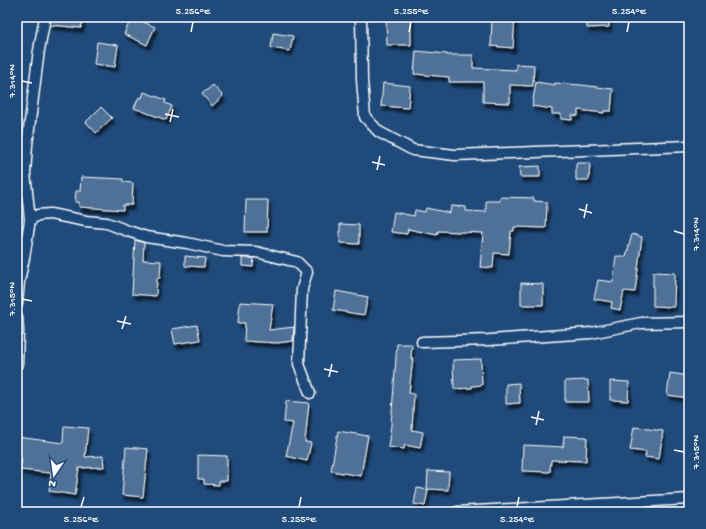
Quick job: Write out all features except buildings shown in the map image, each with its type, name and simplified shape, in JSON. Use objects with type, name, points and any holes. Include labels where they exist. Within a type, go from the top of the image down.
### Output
[{"type":"street","points":[[17,304],[19,281],[30,220],[25,173],[26,145],[45,17]]},
{"type":"street","points":[[361,17],[362,80],[365,117],[379,132],[413,150],[455,155],[689,146]]},
{"type":"street","points":[[30,220],[38,215],[50,214],[86,221],[107,223],[146,237],[187,243],[223,251],[256,252],[297,262],[307,272],[302,289],[299,364],[310,393]]},
{"type":"street","points":[[17,317],[17,364]]},
{"type":"street","points":[[422,342],[489,340],[591,333],[642,323],[689,322]]},
{"type":"street","points":[[457,512],[527,510],[689,499]]}]
